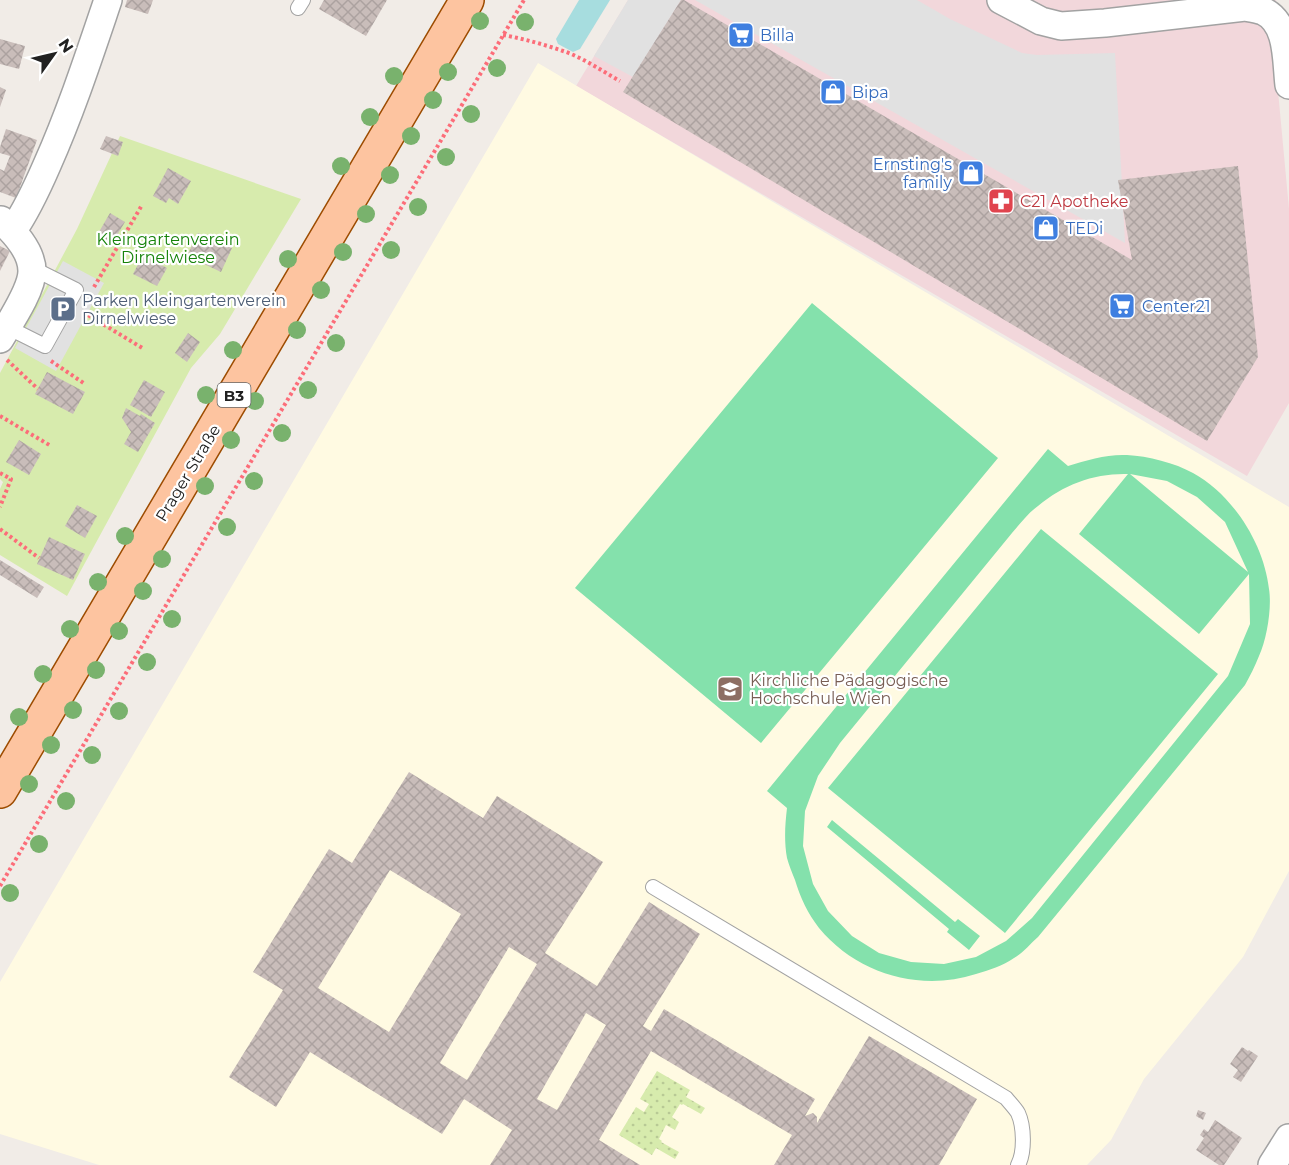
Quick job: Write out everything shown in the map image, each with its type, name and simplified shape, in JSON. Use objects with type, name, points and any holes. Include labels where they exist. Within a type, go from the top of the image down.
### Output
[{"type":"main road","name":"Prager Straße","points":[[0,791],[467,0]]},
{"type":"street","points":[[3,333],[28,287],[32,268],[24,247],[7,225],[30,204],[62,132],[108,0]]},
{"type":"street","points":[[1001,0],[1041,21],[1061,26],[1245,7],[1262,10],[1283,28],[1289,85]]},
{"type":"street","points":[[1272,1165],[1289,1138]]},
{"type":"lane","points":[[3,333],[45,346],[76,290],[32,268]]},
{"type":"lane","points":[[653,887],[1006,1098],[1018,1115],[1024,1135],[1021,1161],[1018,1165]]},
{"type":"path","points":[[0,886],[524,0]]},
{"type":"path","points":[[503,35],[567,52],[620,81]]},
{"type":"path","points":[[76,290],[88,297],[142,205]]},
{"type":"path","points":[[69,303],[144,349]]},
{"type":"path","points":[[45,346],[40,354],[85,384]]},
{"type":"path","points":[[0,353],[38,389]]},
{"type":"path","points":[[0,416],[51,446]]},
{"type":"path","points":[[0,472],[11,479],[0,507]]},
{"type":"path","points":[[0,529],[39,558]]},
{"type":"shaded area","name":"Center21","points":[[628,0],[1276,0],[1274,48],[1289,209],[1289,403],[1247,476],[576,86]]},
{"type":"shaded area","points":[[628,0],[681,0],[633,77],[594,56]]},
{"type":"shaded area","points":[[695,0],[917,0],[950,19],[1022,53],[1037,55],[1115,53],[1125,243]]},
{"type":"shaded area","name":"Kirchliche Pädagogische Hochschule Wien","points":[[538,63],[1289,507],[1289,871],[1243,957],[1144,1079],[1111,1140],[1087,1165],[99,1165],[0,1134],[0,982]]},
{"type":"shaded area","name":"Parken Kleingartenverein Dirnelwiese","points":[[63,261],[104,283],[56,371],[15,348]]},
{"type":"green space","name":"Kleingartenverein Dirnelwiese","points":[[120,136],[301,199],[220,334],[191,368],[67,596],[0,555],[0,489],[3,482],[0,479],[0,373],[77,229]]},
{"type":"green space","points":[[812,303],[998,458],[761,743],[575,588]]},
{"type":"green space","points":[[1048,449],[1068,466],[1105,456],[1127,455],[1161,461],[1186,469],[1208,482],[1221,494],[1244,522],[1253,538],[1266,572],[1270,605],[1262,649],[1245,685],[1038,937],[1020,954],[1005,963],[955,979],[933,981],[912,979],[871,968],[834,944],[811,917],[799,893],[785,845],[787,808],[767,791]],"holes":[[[1128,474],[1079,534],[1199,634],[1249,574],[1250,624],[1228,676],[1032,918],[1006,941],[976,957],[944,964],[911,962],[879,953],[852,936],[828,911],[813,884],[803,846],[805,811],[818,776],[840,743],[1031,512],[1048,498],[1080,481],[1104,475]],[[1130,474],[1167,481],[1197,497],[1225,522],[1248,572]]]},
{"type":"green space","points":[[1041,529],[1218,674],[1005,933],[828,788]]},
{"type":"green space","points":[[832,820],[955,922],[958,919],[980,936],[969,950],[947,932],[949,929],[827,827]]},
{"type":"green space","points":[[657,1071],[690,1090],[686,1097],[705,1108],[701,1114],[680,1104],[672,1117],[679,1122],[675,1130],[666,1125],[659,1139],[679,1152],[675,1159],[656,1148],[652,1155],[619,1135],[636,1107],[644,1112],[649,1104],[640,1099]]},
{"type":"water","points":[[579,0],[610,0],[580,49],[573,52],[558,44],[556,39]]},
{"type":"building","points":[[127,0],[153,0],[148,14],[125,7]]},
{"type":"building","points":[[324,0],[387,0],[366,36],[319,9]]},
{"type":"building","points":[[681,0],[1132,260],[1118,180],[1238,166],[1258,357],[1207,441],[623,92]]},
{"type":"building","points":[[0,39],[25,46],[19,69],[0,64]]},
{"type":"building","points":[[0,87],[6,90],[0,107]]},
{"type":"building","points":[[6,129],[37,140],[16,198],[0,192],[0,169],[4,171],[10,156],[0,153]]},
{"type":"building","points":[[106,136],[123,142],[118,156],[100,149]]},
{"type":"building","points":[[168,168],[191,181],[178,204],[169,198],[166,203],[153,196]]},
{"type":"building","points":[[110,213],[125,222],[111,245],[96,237]]},
{"type":"building","points":[[198,233],[232,248],[221,272],[187,256]]},
{"type":"building","points":[[0,246],[10,251],[0,271]]},
{"type":"building","points":[[143,255],[167,268],[157,286],[133,274]]},
{"type":"building","points":[[188,333],[200,342],[187,362],[175,353]]},
{"type":"building","points":[[47,372],[85,392],[73,414],[35,394]]},
{"type":"building","points":[[144,380],[165,392],[151,417],[130,405]]},
{"type":"building","points":[[126,408],[155,423],[138,452],[124,444],[131,432],[122,418]]},
{"type":"building","points":[[19,440],[41,454],[29,475],[6,462]]},
{"type":"building","points":[[77,505],[97,516],[85,538],[65,526]]},
{"type":"building","points":[[49,537],[85,554],[73,580],[37,564]]},
{"type":"building","points":[[0,560],[44,587],[37,598],[0,575]]},
{"type":"building","points":[[409,772],[483,818],[497,796],[603,862],[545,953],[597,986],[649,902],[700,934],[643,1026],[651,1031],[664,1009],[815,1099],[805,1116],[813,1113],[817,1117],[817,1123],[869,1036],[977,1099],[939,1165],[774,1165],[792,1135],[651,1051],[599,1140],[640,1165],[490,1165],[512,1130],[464,1099],[442,1134],[310,1052],[276,1107],[229,1077],[283,990],[253,972],[329,849],[352,863]],"holes":[[[390,870],[461,914],[389,1032],[318,988]],[[509,947],[537,964],[467,1080],[440,1063]],[[586,1013],[606,1025],[557,1110],[537,1099]]]},
{"type":"building","points":[[1242,1047],[1258,1056],[1241,1082],[1233,1077],[1238,1070],[1230,1064]]},
{"type":"building","points":[[1198,1110],[1206,1113],[1203,1120],[1196,1116]]},
{"type":"building","points":[[1215,1120],[1242,1138],[1224,1165],[1219,1165],[1196,1150],[1204,1138],[1200,1135],[1204,1129],[1208,1132]]},
{"type":"place","name":"Billa","points":[[741,35]]},
{"type":"place","name":"Bipa","points":[[833,92]]},
{"type":"place","name":"Ernsting's family","points":[[971,173]]},
{"type":"place","name":"C21 Apotheke","points":[[1001,201]]},
{"type":"place","name":"TEDi","points":[[1046,228]]},
{"type":"place","name":"Center21","points":[[1122,306]]},
{"type":"place","name":"Parken Kleingartenverein Dirnelwiese","points":[[63,309]]},
{"type":"place","name":"Kirchliche Pädagogische Hochschule Wien","points":[[730,689]]}]
